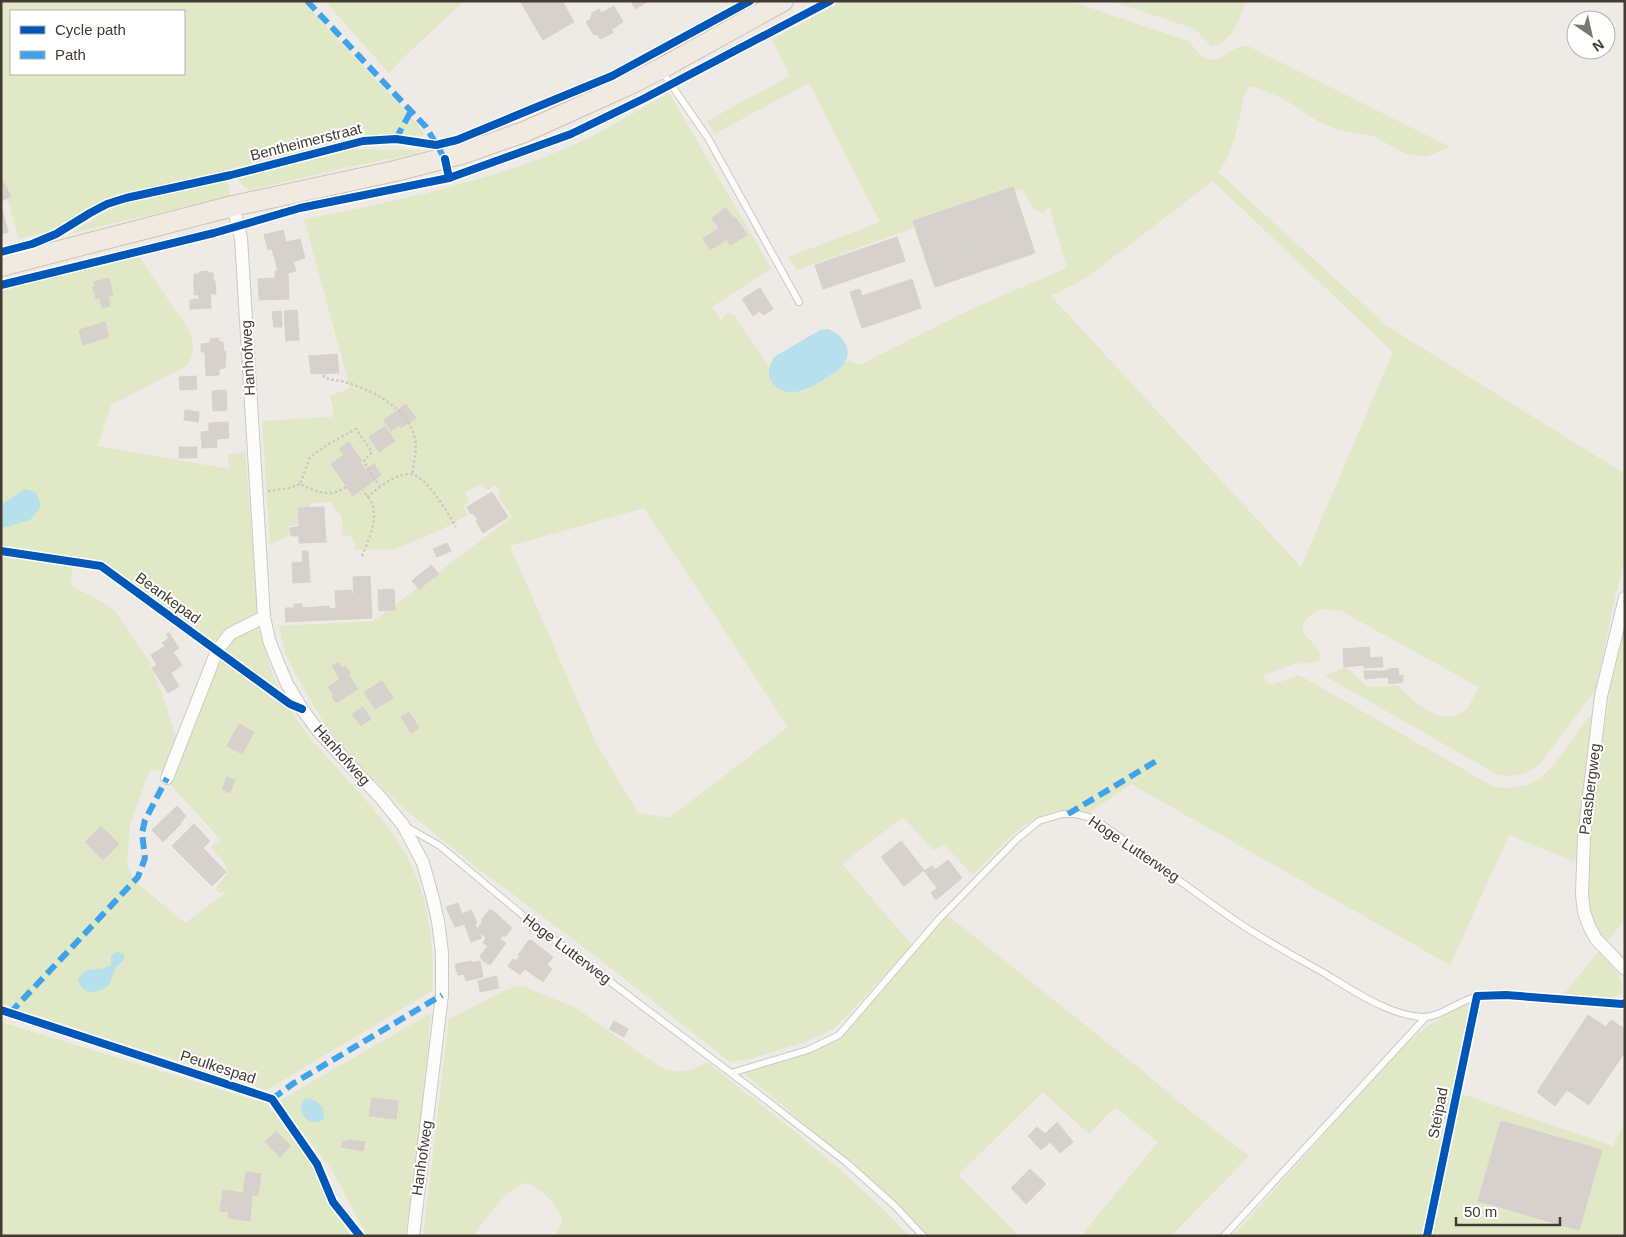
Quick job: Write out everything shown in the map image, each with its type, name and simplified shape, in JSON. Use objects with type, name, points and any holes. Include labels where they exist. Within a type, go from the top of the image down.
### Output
[{"type":"main road","points":[[1,266],[234,206],[445,159],[524,132],[660,69],[783,1]]},
{"type":"street","name":"Hanhofweg","points":[[234,206],[241,238],[264,617],[269,640],[287,684],[302,709],[319,732],[381,798],[403,825],[423,863],[438,921],[442,953],[441,1005],[413,1236]]},
{"type":"street","name":"Paasbergweg","points":[[1625,598],[1601,696],[1584,837],[1582,894],[1588,926],[1596,939],[1625,969]]},
{"type":"street","points":[[167,778],[217,651],[230,634],[264,617]]},
{"type":"lane","points":[[660,69],[708,138],[798,302]]},
{"type":"lane","name":"Hoge Lutterweg","points":[[731,1073],[808,1050],[839,1035],[938,919],[1017,839],[1040,821],[1062,814],[1076,814],[1100,823],[1240,924],[1350,989],[1392,1010],[1410,1016],[1426,1017],[1438,1014],[1477,996],[1506,995],[1625,1003]]},
{"type":"lane","name":"Hoge Lutterweg","points":[[403,825],[440,846],[526,918],[847,1163],[895,1206],[923,1236]]},
{"type":"lane","points":[[1224,1236],[1426,1017]]},
{"type":"path","points":[[323,375],[326,378],[342,381],[374,393],[394,405],[415,437],[416,457],[412,474]]},
{"type":"path","points":[[300,484],[310,457],[330,443],[356,429],[372,452],[364,462],[380,487]]},
{"type":"path","points":[[367,496],[380,487],[407,474],[412,474],[424,482],[441,502],[456,527]]},
{"type":"path","points":[[256,493],[290,488],[300,484],[325,494],[346,487]]},
{"type":"path","points":[[362,556],[370,538],[374,522],[373,506],[363,490]]},
{"type":"green space","points":[[1,1],[302,1],[418,125],[425,135],[357,138],[93,208],[53,230],[19,239],[7,197],[1,187]]},
{"type":"green space","points":[[325,1],[464,1],[389,73]]},
{"type":"green space","points":[[843,1],[1070,1],[1188,41],[1202,56],[1209,59],[1215,60],[1236,48],[1248,46],[1450,147],[1427,156],[1404,153],[1373,136],[1339,130],[1319,122],[1284,99],[1252,86],[1245,93],[1232,146],[1224,165],[1218,172],[1387,326],[1625,474],[1625,560],[1596,688],[1539,765],[1524,773],[1508,776],[1496,774],[1325,676],[1345,667],[1368,687],[1399,686],[1421,707],[1441,716],[1450,717],[1460,714],[1468,707],[1479,687],[1341,611],[1319,609],[1303,625],[1303,631],[1319,652],[1321,659],[1316,662],[1293,664],[1262,676],[1271,685],[1299,675],[1494,787],[1507,788],[1528,785],[1543,776],[1595,709],[1575,862],[1509,835],[1450,965],[1131,784],[1087,814],[1070,810],[1054,811],[1038,817],[1010,838],[973,875],[944,845],[933,850],[903,817],[842,864],[912,945],[833,1029],[805,1042],[749,1059],[730,1062],[598,958],[476,867],[403,808],[348,753],[328,730],[296,675],[286,655],[279,626],[373,621],[512,517],[498,496],[501,494],[496,485],[487,490],[481,484],[465,493],[469,502],[463,506],[468,515],[439,531],[395,549],[357,550],[353,548],[356,546],[351,537],[342,535],[342,518],[331,502],[310,503],[310,507],[297,508],[297,526],[289,526],[289,536],[270,544],[262,421],[332,417],[334,412],[330,396],[350,388],[304,219],[435,191],[531,162],[589,137],[669,93],[771,268],[712,307],[723,323],[723,317],[729,312],[734,315],[769,367],[768,372],[802,392],[815,386],[845,363],[850,361],[859,365],[980,305],[1067,268],[1049,206],[1043,213],[1035,210],[1022,189],[797,270],[788,257],[880,222],[809,83],[714,134],[707,121],[790,76],[772,39]],"holes":[[[1213,181],[1393,352],[1301,567],[1051,296],[1086,278]],[[644,508],[788,727],[669,818],[638,813],[597,745],[510,546]]]},
{"type":"green space","points":[[1112,1],[1246,1],[1238,22],[1230,35],[1219,44],[1211,46],[1195,29]]},
{"type":"green space","points":[[345,149],[421,150],[418,153],[249,190],[236,179]]},
{"type":"green space","points":[[221,182],[228,183],[230,196],[69,234],[121,203]]},
{"type":"green space","points":[[138,255],[188,329],[193,343],[193,352],[186,366],[111,405],[98,446],[229,469],[228,455],[245,451],[258,613],[220,635],[215,644],[159,601],[135,587],[83,564],[73,563],[72,586],[106,604],[115,611],[149,661],[176,737],[164,771],[150,770],[130,824],[127,866],[135,881],[185,923],[228,891],[221,893],[215,889],[227,874],[225,864],[211,847],[214,843],[218,844],[221,840],[171,785],[175,769],[225,648],[232,640],[257,626],[275,680],[293,714],[307,734],[383,821],[409,860],[418,881],[429,922],[432,944],[432,991],[267,1090],[1,1004],[1,526],[3,528],[25,489],[1,505],[1,289]]},
{"type":"green space","points":[[1625,615],[1625,919],[1605,944],[1592,926],[1587,872],[1591,827],[1606,717],[1617,648]]},
{"type":"green space","points":[[947,915],[1190,1111],[1249,1156],[1171,1236],[1081,1236],[1158,1142],[1115,1107],[1089,1134],[1043,1092],[958,1175],[1016,1233],[1014,1236],[927,1236],[840,1154],[744,1073],[802,1055],[842,1034],[854,1024]]},
{"type":"green space","points":[[1598,952],[1618,975],[1621,981],[1622,993],[1612,998],[1564,994]]},
{"type":"green space","points":[[518,986],[525,987],[576,1008],[660,1067],[673,1071],[684,1071],[707,1062],[836,1167],[886,1212],[909,1236],[552,1236],[561,1224],[562,1219],[558,1209],[541,1191],[525,1183],[503,1198],[473,1236],[423,1236],[449,1019],[508,989]]},
{"type":"green space","points":[[1469,1005],[1453,1091],[1613,1146],[1625,1121],[1625,1236],[1233,1236],[1387,1064],[1422,1030],[1452,1011]]},
{"type":"green space","points":[[431,1013],[418,1152],[405,1236],[367,1236],[332,1170],[279,1101]]},
{"type":"green space","points":[[1,1022],[267,1104],[318,1173],[327,1199],[350,1236],[1,1236]]},
{"type":"water","points":[[828,329],[838,335],[845,343],[848,354],[843,365],[828,377],[807,389],[792,392],[778,388],[770,379],[769,373],[774,357],[820,330]]},
{"type":"water","points":[[24,489],[36,492],[41,506],[30,520],[3,528],[1,526],[1,505]]},
{"type":"water","points":[[117,952],[124,955],[124,960],[116,967],[109,985],[92,992],[84,989],[78,980],[81,975],[88,970],[111,965],[111,956]]},
{"type":"water","points":[[306,1098],[316,1101],[323,1108],[324,1118],[314,1122],[309,1121],[305,1117],[301,1108]]},
{"type":"building","points":[[520,1],[562,1],[574,22],[543,40]]},
{"type":"building","points":[[631,1],[649,1],[635,9]]},
{"type":"building","points":[[614,6],[623,22],[611,30],[601,13]]},
{"type":"building","points":[[599,9],[613,33],[600,39],[597,34],[594,35],[586,22],[591,19],[592,13]]},
{"type":"building","points":[[2,180],[11,196],[2,201],[1,200]]},
{"type":"building","points":[[1013,187],[1027,229],[927,264],[913,221]]},
{"type":"building","points":[[1,205],[8,232],[1,234]]},
{"type":"building","points":[[726,208],[734,219],[736,218],[747,235],[730,245],[727,239],[710,250],[703,239],[719,228],[712,218]]},
{"type":"building","points":[[1027,229],[1035,253],[935,287],[927,264]]},
{"type":"building","points":[[283,230],[286,242],[300,239],[305,258],[293,262],[296,271],[288,273],[288,270],[278,271],[272,249],[268,250],[264,235]]},
{"type":"building","points":[[897,237],[905,261],[823,289],[815,265]]},
{"type":"building","points":[[288,270],[289,299],[259,300],[258,279],[275,278],[275,271]]},
{"type":"building","points":[[208,271],[208,273],[213,273],[215,281],[216,294],[210,294],[211,308],[190,309],[190,300],[199,299],[199,295],[194,295],[194,274]]},
{"type":"building","points":[[109,278],[113,295],[108,296],[110,306],[102,308],[100,298],[96,299],[93,287],[95,286],[94,282]]},
{"type":"building","points":[[912,279],[921,308],[862,328],[850,292],[860,289],[862,296]]},
{"type":"building","points":[[760,288],[773,309],[763,315],[760,311],[753,316],[742,299]]},
{"type":"building","points":[[297,310],[299,340],[286,341],[284,311]]},
{"type":"building","points":[[281,311],[282,327],[274,327],[272,312]]},
{"type":"building","points":[[105,322],[109,337],[83,345],[79,330]]},
{"type":"building","points":[[219,338],[219,342],[223,342],[224,352],[226,351],[225,368],[219,369],[219,375],[206,376],[205,352],[201,352],[201,344],[210,343],[210,339]]},
{"type":"building","points":[[337,354],[339,373],[311,374],[309,355]]},
{"type":"building","points":[[196,376],[197,389],[180,390],[179,377]]},
{"type":"building","points":[[226,390],[227,410],[213,411],[212,391]]},
{"type":"building","points":[[406,404],[416,418],[401,428],[399,425],[391,431],[384,420]]},
{"type":"building","points":[[185,410],[199,412],[198,422],[184,420]]},
{"type":"building","points":[[228,422],[229,438],[217,439],[217,447],[202,448],[201,432],[209,431],[209,423]]},
{"type":"building","points":[[385,426],[395,441],[379,452],[369,437]]},
{"type":"building","points":[[349,442],[362,461],[360,462],[365,470],[374,464],[381,475],[353,496],[331,464],[344,455],[339,449]]},
{"type":"building","points":[[179,447],[197,447],[197,458],[179,458]]},
{"type":"building","points":[[492,492],[508,517],[483,533],[476,521],[478,520],[467,507]]},
{"type":"building","points":[[324,507],[326,542],[299,543],[299,536],[291,536],[290,528],[299,527],[298,508]]},
{"type":"building","points":[[447,543],[451,551],[437,557],[433,549]]},
{"type":"building","points":[[302,551],[308,551],[310,582],[293,583],[292,563],[303,562]]},
{"type":"building","points":[[431,565],[439,574],[434,578],[427,569]]},
{"type":"building","points":[[426,569],[433,578],[419,589],[412,581]]},
{"type":"building","points":[[370,576],[372,618],[286,622],[285,608],[294,608],[294,604],[302,604],[302,608],[329,606],[329,609],[336,608],[335,591],[352,590],[352,594],[354,594],[353,577]]},
{"type":"building","points":[[394,589],[395,610],[379,611],[378,590]]},
{"type":"building","points":[[169,633],[179,648],[173,652],[182,665],[171,673],[179,686],[168,693],[152,668],[157,665],[151,655],[165,646],[162,643],[169,638],[166,634]]},
{"type":"building","points":[[1369,647],[1370,658],[1382,657],[1383,667],[1364,668],[1364,665],[1344,667],[1343,649]]},
{"type":"building","points":[[338,662],[342,668],[346,666],[350,673],[348,674],[358,689],[335,702],[333,694],[328,687],[340,679],[332,666]]},
{"type":"building","points":[[1398,668],[1399,676],[1403,675],[1403,682],[1389,684],[1388,677],[1365,679],[1364,671],[1388,671],[1388,669]]},
{"type":"building","points":[[382,681],[393,698],[375,709],[364,692]]},
{"type":"building","points":[[363,707],[371,719],[361,726],[352,714]]},
{"type":"building","points":[[409,712],[419,728],[411,733],[401,717]]},
{"type":"building","points":[[239,724],[254,732],[242,754],[227,746]]},
{"type":"building","points":[[227,777],[235,780],[230,793],[222,789]]},
{"type":"building","points":[[177,806],[186,816],[181,824],[163,842],[152,830]]},
{"type":"building","points":[[194,824],[210,841],[203,848],[226,872],[212,886],[172,846]]},
{"type":"building","points":[[101,826],[119,844],[103,860],[85,842]]},
{"type":"building","points":[[901,841],[924,870],[904,886],[881,857]]},
{"type":"building","points":[[948,860],[962,878],[936,900],[931,893],[937,888],[924,871],[932,866],[935,870]]},
{"type":"building","points":[[458,903],[465,921],[463,922],[464,924],[455,927],[446,907]]},
{"type":"building","points":[[490,909],[498,915],[484,933],[485,937],[478,931],[482,938],[471,942],[466,928],[475,924],[477,929],[483,921],[481,920]]},
{"type":"building","points":[[471,910],[477,923],[466,928],[462,914]]},
{"type":"building","points":[[498,915],[512,928],[505,937],[503,935],[500,939],[506,943],[490,965],[483,961],[480,956],[488,946],[483,943],[486,938],[484,933]]},
{"type":"building","points":[[529,940],[553,957],[547,965],[552,969],[543,982],[525,969],[520,975],[508,966],[513,959],[516,961]]},
{"type":"building","points":[[472,961],[472,963],[480,961],[483,977],[466,981],[464,974],[458,975],[455,966],[456,964]]},
{"type":"building","points":[[496,976],[499,988],[480,992],[478,981]]},
{"type":"building","points":[[1588,1015],[1606,1027],[1611,1020],[1625,1029],[1625,1052],[1589,1105],[1567,1090],[1555,1106],[1537,1092]]},
{"type":"building","points":[[614,1021],[628,1029],[624,1037],[609,1029]]},
{"type":"building","points":[[372,1098],[398,1101],[396,1119],[369,1116]]},
{"type":"building","points":[[1501,1121],[1602,1150],[1579,1230],[1478,1201]]},
{"type":"building","points":[[1057,1122],[1073,1142],[1060,1153],[1050,1142],[1041,1150],[1028,1136],[1037,1127],[1045,1134]]},
{"type":"building","points":[[276,1131],[291,1146],[280,1157],[265,1142]]},
{"type":"building","points":[[348,1140],[365,1142],[363,1151],[341,1147],[343,1141],[348,1142]]},
{"type":"building","points":[[1030,1169],[1046,1184],[1026,1204],[1011,1188]]},
{"type":"building","points":[[246,1172],[261,1174],[258,1196],[252,1195],[250,1221],[228,1218],[229,1212],[220,1211],[223,1190],[243,1193]]},
{"type":"marked path","points":[[307,1],[426,127],[445,159]]},
{"type":"marked path","points":[[396,139],[411,111]]},
{"type":"marked path","points":[[1068,814],[1158,760]]},
{"type":"marked path","points":[[10,1013],[138,877],[145,858],[142,833],[145,820],[167,778]]},
{"type":"marked path","points":[[272,1099],[294,1083],[442,995]]},
{"type":"cycle path","name":"Bentheimerstraat","points":[[1,252],[32,244],[56,234],[107,204],[126,198],[231,175],[363,141],[396,139],[436,145],[457,140],[612,76],[750,1]]},
{"type":"cycle path","points":[[445,159],[449,178],[571,134],[645,98],[830,1]]},
{"type":"cycle path","points":[[1,285],[214,233],[300,208],[449,178]]},
{"type":"cycle path","name":"Beankepad","points":[[1,551],[101,566],[290,704],[302,709]]},
{"type":"cycle path","name":"Steïpad","points":[[1427,1236],[1477,996],[1506,995],[1625,1003]]},
{"type":"cycle path","name":"Peulkespad","points":[[1,1010],[272,1099],[317,1164],[333,1202],[360,1236]]}]
